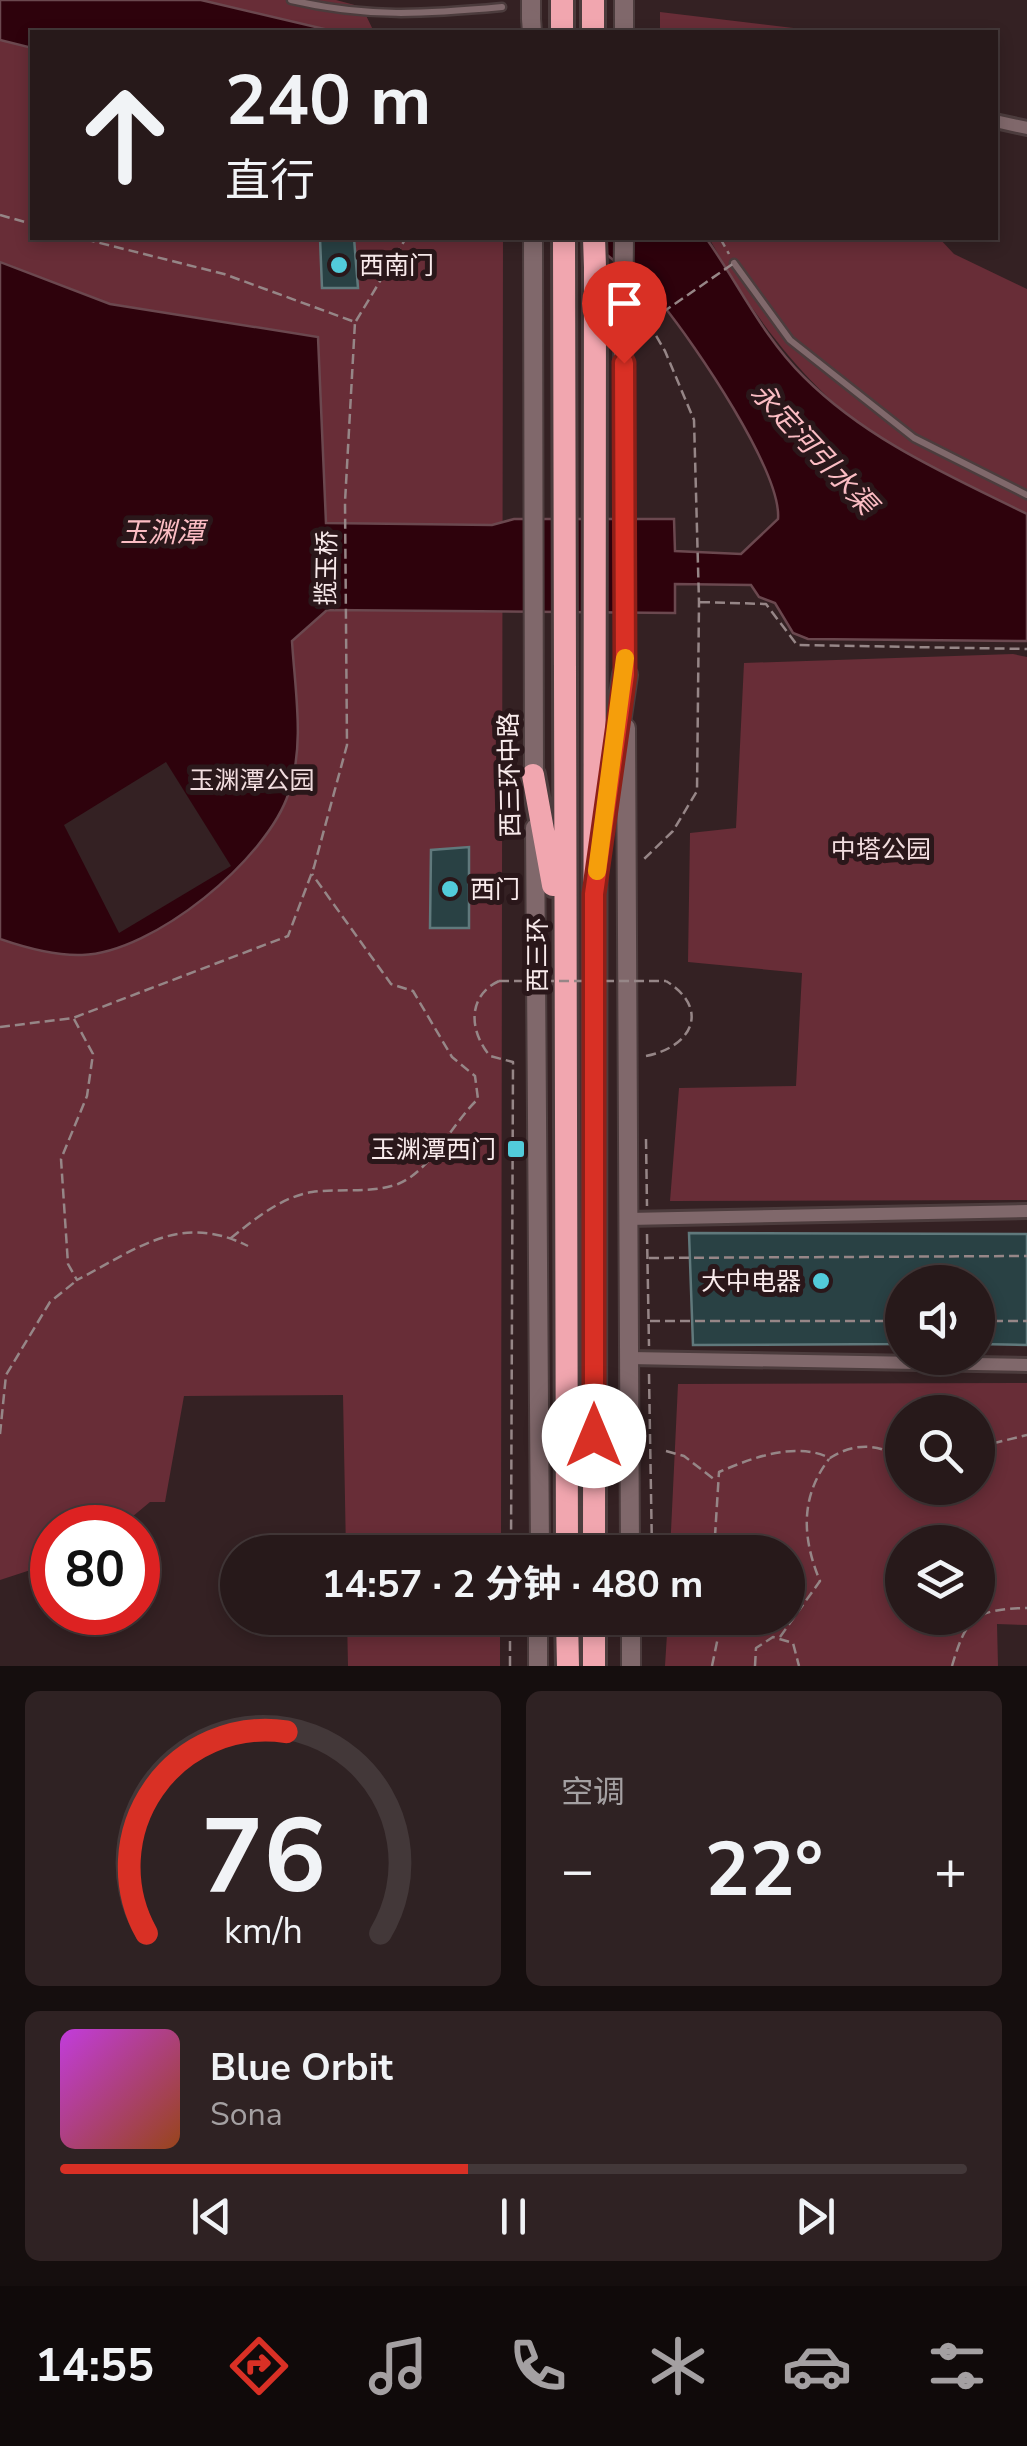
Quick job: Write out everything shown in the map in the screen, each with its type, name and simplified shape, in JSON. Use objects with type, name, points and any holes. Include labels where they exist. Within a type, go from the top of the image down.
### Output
[{"type":"highway","points":[[562,0],[562,30]]},
{"type":"highway","points":[[592,30],[593,0]]},
{"type":"highway","points":[[594,240],[594,1535]]},
{"type":"highway","name":"西三环","points":[[564,241],[567,1535]]},
{"type":"highway","points":[[594,894],[625,675]]},
{"type":"highway","points":[[533,775],[564,944]]},
{"type":"highway","points":[[567,1635],[568,1666]]},
{"type":"highway","points":[[594,1635],[594,1666]]},
{"type":"street","points":[[624,0],[624,30]]},
{"type":"street","points":[[998,122],[1027,128]]},
{"type":"street","name":"西三环中路","points":[[532,240],[540,1535]]},
{"type":"street","points":[[624,240],[630,1535]]},
{"type":"street","points":[[628,1220],[1027,1211]]},
{"type":"street","points":[[629,1358],[1027,1365]]},
{"type":"street","points":[[538,1635],[538,1666]]},
{"type":"street","points":[[631,1635],[631,1666]]},
{"type":"lane","points":[[291,0],[346,13],[396,16],[490,4],[502,7]]},
{"type":"lane","points":[[734,263],[790,340],[836,377],[914,438],[1027,495]]},
{"type":"path","points":[[0,216],[30,224]]},
{"type":"path","points":[[88,240],[224,274],[355,322],[405,240]]},
{"type":"path","points":[[642,861],[673,831],[697,792],[699,602],[694,420],[650,321],[734,263],[721,240]]},
{"type":"path","name":"揽玉桥","points":[[0,1027],[73,1018],[288,936],[312,874],[347,745],[342,636],[355,322]]},
{"type":"path","points":[[699,602],[766,604],[797,645],[1027,649]]},
{"type":"path","points":[[231,1238],[266,1210],[310,1192],[354,1192],[400,1183],[440,1146],[478,1099],[474,1076],[452,1057],[413,990],[391,984],[312,874]]},
{"type":"path","points":[[511,1535],[513,1062],[490,1056],[474,1028],[475,1006],[486,987],[499,981],[666,982],[682,992],[690,1012],[690,1030],[680,1045],[644,1056]]},
{"type":"path","points":[[73,1018],[93,1054],[87,1096],[61,1160],[68,1264],[77,1280]]},
{"type":"path","points":[[0,1434],[6,1375],[50,1302],[77,1280],[174,1230],[231,1238],[248,1246]]},
{"type":"path","points":[[648,1258],[1027,1256]]},
{"type":"path","points":[[648,1321],[885,1321]]},
{"type":"path","points":[[995,1321],[1027,1321]]},
{"type":"path","points":[[995,1442],[1027,1435]]},
{"type":"path","points":[[755,1666],[760,1643],[780,1637],[820,1581],[807,1538],[807,1502],[830,1458],[846,1448],[869,1446],[885,1450]]},
{"type":"path","points":[[666,1451],[684,1456],[717,1481]]},
{"type":"path","points":[[716,1535],[719,1472],[752,1458],[803,1451],[830,1458]]},
{"type":"path","points":[[952,1666],[958,1637],[966,1625],[1002,1608],[1027,1608]]},
{"type":"path","points":[[510,1635],[510,1666]]},
{"type":"path","points":[[712,1666],[718,1635]]},
{"type":"path","points":[[780,1637],[797,1649],[799,1666]]},
{"type":"green space","name":"玉渊潭公园","points":[[0,0],[336,0],[362,7],[373,30],[30,30],[30,240],[503,240],[501,1535],[346,1535],[343,1395],[184,1396],[165,1502],[30,1505],[30,1570],[0,1580]]},
{"type":"green space","points":[[660,12],[810,30],[660,30]]},
{"type":"green space","points":[[710,240],[941,240],[954,254],[1027,289],[1027,514],[905,455],[860,425],[786,353],[745,298]]},
{"type":"green space","name":"中塔公园","points":[[1013,654],[1027,657],[1027,1200],[670,1201],[679,1088],[796,1086],[802,973],[688,962],[690,833],[736,828],[744,663]]},
{"type":"green space","points":[[1027,1383],[1027,1625],[997,1624],[998,1666],[665,1666],[667,1635],[805,1635],[805,1535],[671,1535],[678,1384]]},
{"type":"green space","points":[[347,1635],[500,1635],[500,1666],[348,1666]]},
{"type":"water","points":[[0,0],[201,0],[328,30],[30,30],[30,48],[0,40]]},
{"type":"water","name":"玉渊潭","points":[[588,240],[707,240],[776,345],[828,399],[881,438],[1027,514],[1027,641],[808,639],[793,633],[775,603],[759,597],[751,585],[675,584],[675,613],[327,610],[292,641],[298,736],[289,792],[277,818],[233,872],[173,920],[110,950],[61,954],[0,939],[0,262],[110,304],[318,337],[326,523],[492,525],[514,519],[674,519],[675,551],[741,554],[778,519],[766,471],[734,408],[694,347],[662,304]]},
{"type":"pier","points":[[166,762],[231,866],[119,933],[64,825]]},
{"type":"building","name":"西南门","points":[[320,240],[354,240],[358,288],[322,288]]},
{"type":"building","name":"西门","points":[[469,847],[469,928],[430,928],[431,850]]},
{"type":"building","points":[[689,1233],[1027,1234],[1027,1345],[995,1344],[995,1265],[885,1265],[885,1344],[693,1345]]},
{"type":"slow traffic","points":[[597,871],[625,658]]},
{"type":"place","name":"西南门","points":[[339,265]]},
{"type":"place","name":"西门","points":[[450,889]]},
{"type":"place","name":"玉渊潭西门","points":[[516,1149]]},
{"type":"place","name":"大中电器","points":[[821,1281]]},
{"type":"route","points":[[594,1436],[594,894],[625,675],[624,363]]},
{"type":"water label","name":"永定河引水渠","points":[[814,448]]}]
